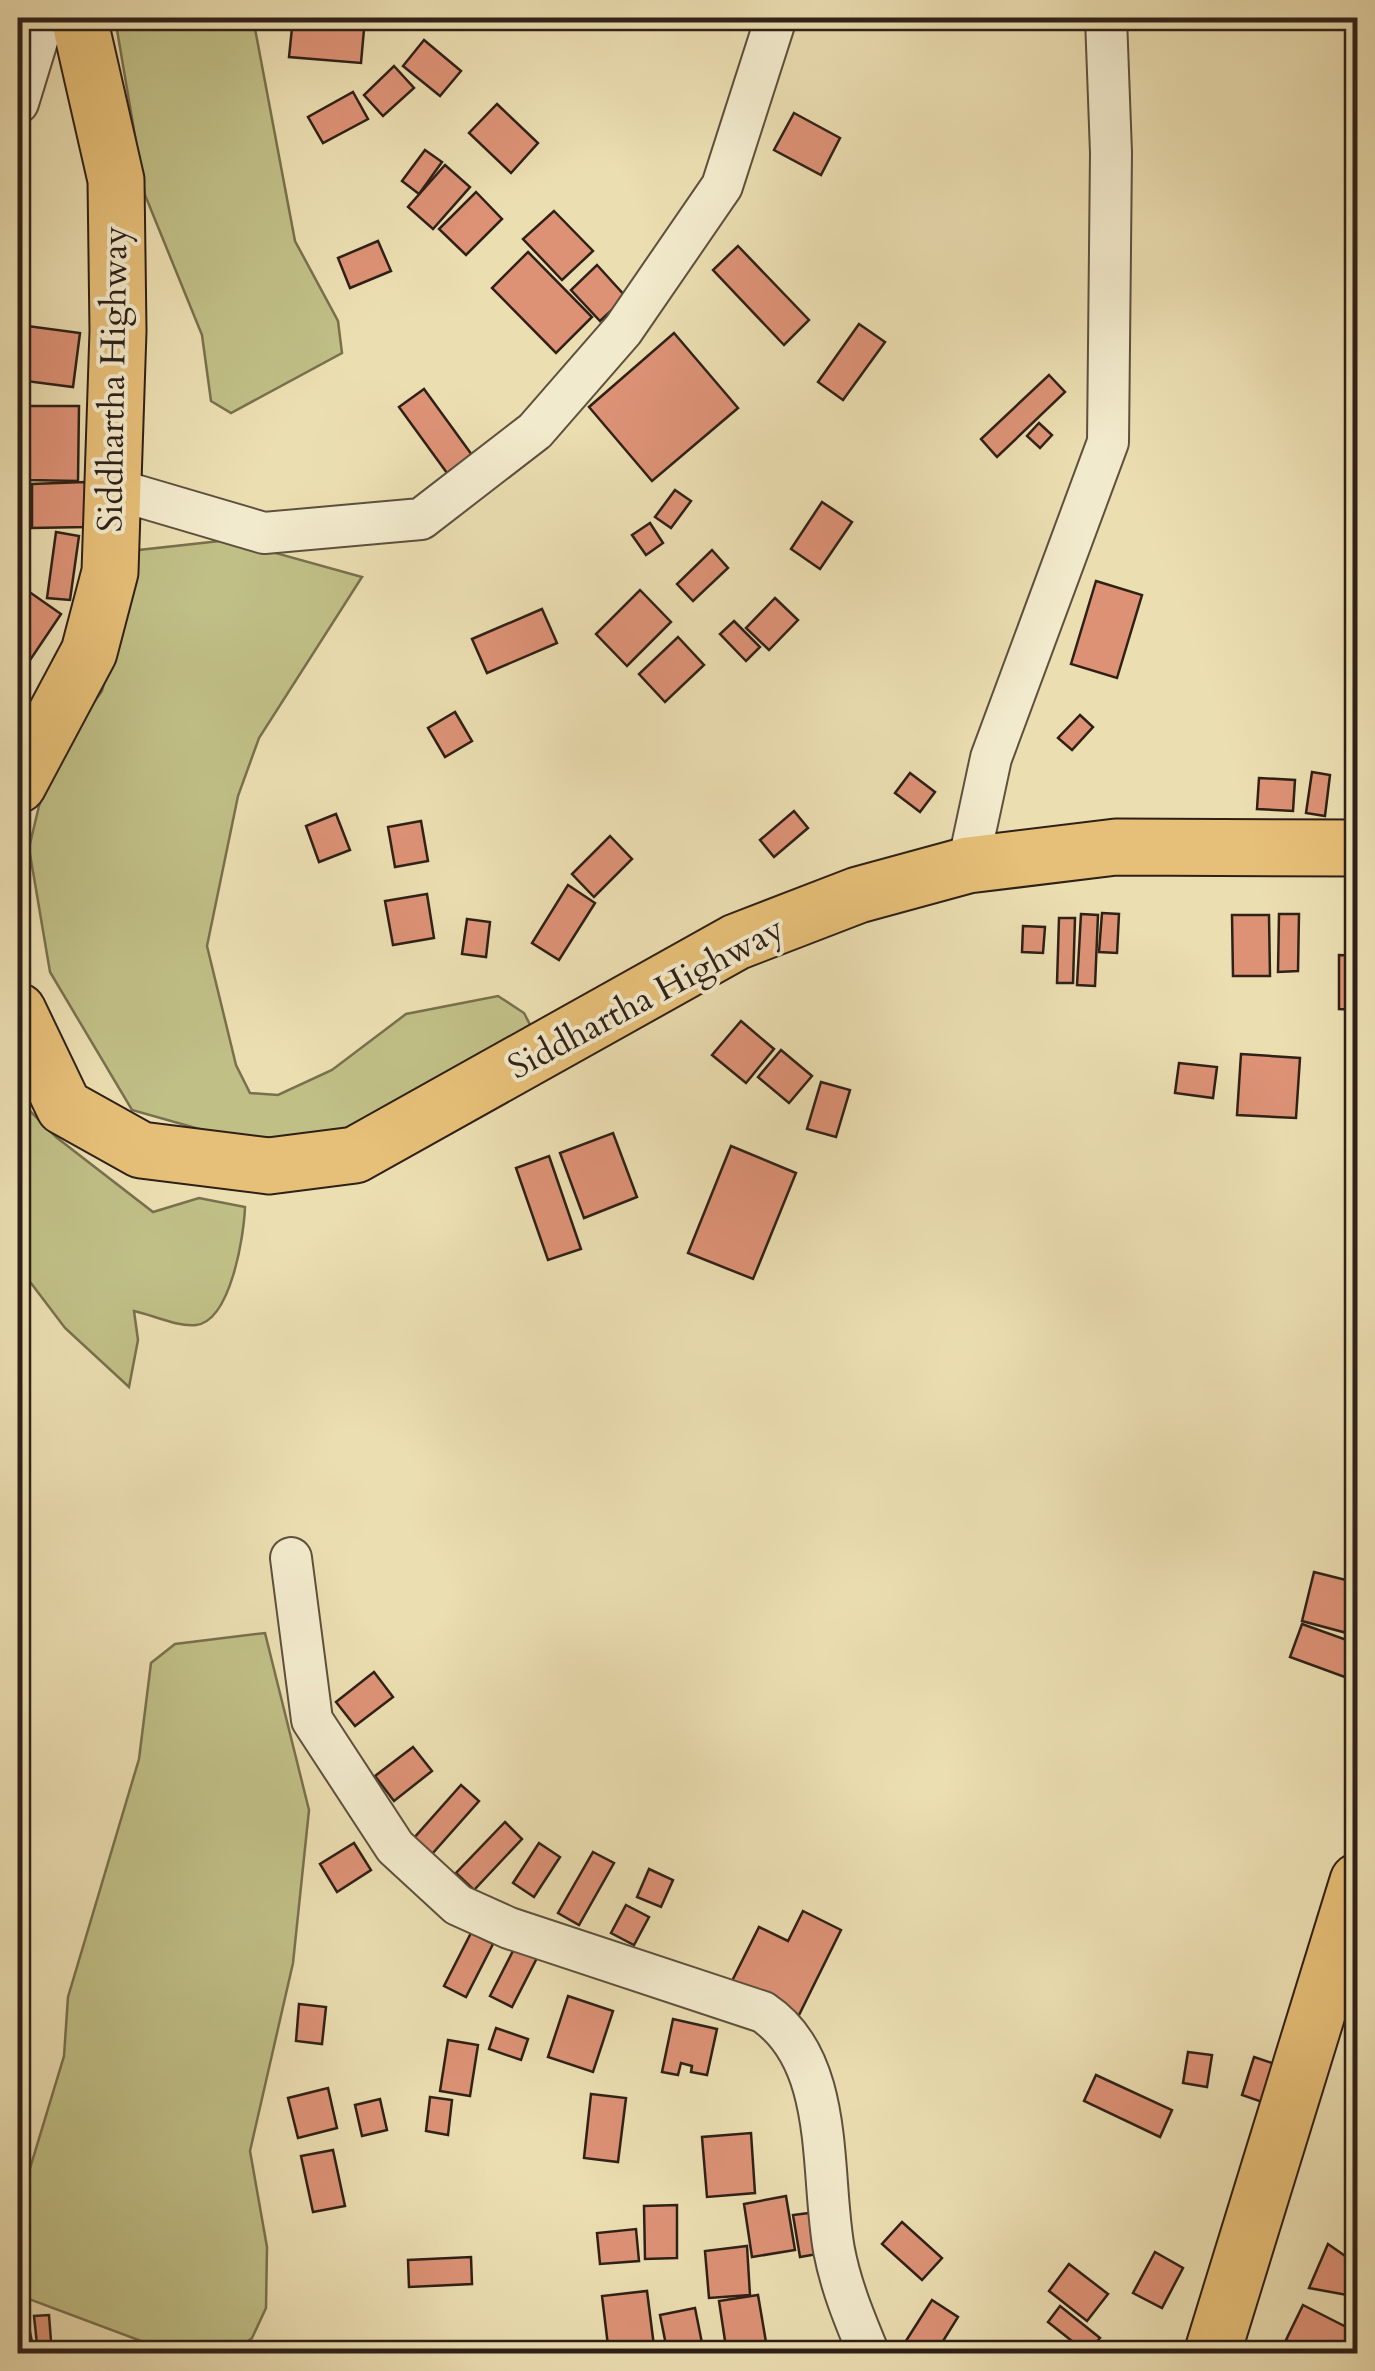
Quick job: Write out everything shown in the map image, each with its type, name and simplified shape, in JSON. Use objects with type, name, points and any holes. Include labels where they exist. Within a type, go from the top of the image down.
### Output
[{"type":"highway","name":"Siddhartha Highway","points":[[18,785],[88,652],[110,572],[118,331],[116,180],[78,18]]},
{"type":"highway","name":"Siddhartha Highway","points":[[20,1026],[64,1107],[140,1150],[269,1166],[355,1155],[736,942],[858,895],[968,865],[1116,847],[1358,848]]},
{"type":"highway","points":[[1212,2354],[1358,1881]]},
{"type":"street","points":[[18,103],[44,18]]},
{"type":"street","points":[[110,488],[264,532],[421,519],[535,431],[623,330],[722,186],[776,18]]},
{"type":"street","points":[[968,865],[992,758],[1108,442],[1110,154],[1106,18]]},
{"type":"street","points":[[291,1558],[312,1720],[396,1848],[425,1876],[458,1904],[509,1928],[762,2012],[786,2028],[804,2061],[819,2114],[834,2249],[846,2300],[869,2354]]},
{"type":"shaded area","points":[[115,18],[253,18],[295,241],[338,321],[342,353],[231,413],[211,401],[202,335],[145,195]]},
{"type":"shaded area","points":[[229,540],[362,577],[259,738],[238,796],[207,946],[236,1065],[250,1093],[278,1095],[332,1070],[406,1014],[498,996],[524,1013],[538,1040],[314,1148],[284,1153],[132,1110],[50,972],[29,848],[49,764],[102,691],[139,550]]},
{"type":"shaded area","points":[[18,1099],[56,1137],[153,1212],[199,1198],[245,1207],[233,1275],[227,1293],[208,1320],[196,1325],[181,1324],[134,1311],[138,1340],[129,1387],[65,1328],[18,1266]]},
{"type":"shaded area","points":[[265,1633],[309,1810],[293,1963],[250,2151],[267,2247],[266,2308],[252,2338],[233,2353],[173,2353],[18,2295],[18,2208],[64,2056],[68,1997],[139,1759],[151,1663],[175,1644]]},
{"type":"building","points":[[293,18],[365,18],[361,63],[289,57]]},
{"type":"building","points":[[424,40],[461,71],[440,96],[403,66]]},
{"type":"building","points":[[394,66],[414,88],[383,116],[364,95]]},
{"type":"building","points":[[353,92],[368,119],[323,143],[308,117]]},
{"type":"building","points":[[497,104],[538,143],[511,173],[469,133]]},
{"type":"building","points":[[794,113],[840,138],[821,175],[774,150]]},
{"type":"building","points":[[425,150],[442,162],[419,194],[402,181]]},
{"type":"building","points":[[445,165],[470,187],[433,229],[408,207]]},
{"type":"building","points":[[476,192],[502,219],[466,255],[439,229]]},
{"type":"building","points":[[554,211],[593,251],[562,280],[523,239]]},
{"type":"building","points":[[378,241],[391,271],[350,288],[338,258]]},
{"type":"building","points":[[738,246],[809,320],[784,345],[713,270]]},
{"type":"building","points":[[528,252],[592,317],[556,353],[492,288]]},
{"type":"building","points":[[597,265],[626,297],[600,321],[571,290]]},
{"type":"building","points":[[859,324],[885,342],[843,400],[818,382]]},
{"type":"building","points":[[20,325],[80,333],[73,387],[18,380]]},
{"type":"building","points":[[674,333],[738,408],[652,481],[589,407]]},
{"type":"building","points":[[1049,375],[1065,392],[997,457],[981,439]]},
{"type":"building","points":[[424,389],[472,455],[447,473],[399,407]]},
{"type":"building","points":[[28,406],[79,406],[78,481],[27,480]]},
{"type":"building","points":[[1039,423],[1052,435],[1040,448],[1027,436]]},
{"type":"building","points":[[85,482],[86,527],[32,528],[32,484]]},
{"type":"building","points":[[675,490],[691,501],[671,528],[655,517]]},
{"type":"building","points":[[822,502],[852,522],[820,569],[791,549]]},
{"type":"building","points":[[650,523],[663,543],[646,555],[632,535]]},
{"type":"building","points":[[56,532],[79,536],[70,600],[47,598]]},
{"type":"building","points":[[712,550],[728,568],[693,601],[677,584]]},
{"type":"building","points":[[1096,581],[1142,595],[1117,678],[1071,664]]},
{"type":"building","points":[[18,584],[61,614],[18,678]]},
{"type":"building","points":[[640,590],[671,622],[627,666],[596,634]]},
{"type":"building","points":[[775,598],[798,620],[769,650],[746,628]]},
{"type":"building","points":[[542,609],[557,643],[487,673],[472,639]]},
{"type":"building","points":[[734,621],[760,647],[746,661],[720,634]]},
{"type":"building","points":[[678,637],[704,665],[665,702],[639,674]]},
{"type":"building","points":[[455,712],[472,741],[445,757],[428,728]]},
{"type":"building","points":[[1080,715],[1093,727],[1072,750],[1058,738]]},
{"type":"building","points":[[1312,772],[1330,775],[1325,816],[1306,813]]},
{"type":"building","points":[[910,773],[935,792],[920,812],[895,793]]},
{"type":"building","points":[[1259,778],[1295,780],[1293,811],[1257,809]]},
{"type":"building","points":[[794,811],[808,828],[774,857],[760,840]]},
{"type":"building","points":[[336,814],[350,850],[319,862],[306,826]]},
{"type":"building","points":[[421,821],[428,861],[395,867],[388,827]]},
{"type":"building","points":[[610,836],[632,859],[594,897],[572,874]]},
{"type":"building","points":[[568,885],[595,903],[559,960],[532,943]]},
{"type":"building","points":[[427,894],[434,938],[393,945],[385,901]]},
{"type":"building","points":[[1102,913],[1119,914],[1117,953],[1099,952]]},
{"type":"building","points":[[1081,914],[1098,915],[1095,986],[1077,985]]},
{"type":"building","points":[[1279,914],[1299,914],[1298,971],[1278,972]]},
{"type":"building","points":[[1232,915],[1269,915],[1270,976],[1233,976]]},
{"type":"building","points":[[1059,918],[1075,918],[1073,983],[1057,983]]},
{"type":"building","points":[[467,919],[490,922],[486,957],[462,954]]},
{"type":"building","points":[[1023,926],[1045,927],[1043,953],[1022,952]]},
{"type":"building","points":[[1339,955],[1358,956],[1358,1010],[1339,1009]]},
{"type":"building","points":[[741,1021],[774,1049],[746,1083],[712,1055]]},
{"type":"building","points":[[781,1050],[812,1076],[789,1103],[758,1077]]},
{"type":"building","points":[[1241,1054],[1300,1058],[1296,1118],[1237,1115]]},
{"type":"building","points":[[1179,1063],[1217,1067],[1213,1098],[1175,1093]]},
{"type":"building","points":[[821,1082],[850,1090],[836,1137],[807,1129]]},
{"type":"building","points":[[613,1133],[637,1197],[584,1218],[560,1153]]},
{"type":"building","points":[[731,1146],[796,1173],[753,1279],[688,1253]]},
{"type":"building","points":[[549,1156],[581,1249],[548,1260],[516,1168]]},
{"type":"building","points":[[1314,1572],[1358,1583],[1358,1636],[1302,1621]]},
{"type":"building","points":[[1302,1624],[1358,1644],[1353,1680],[1290,1657]]},
{"type":"building","points":[[374,1672],[393,1697],[355,1726],[336,1702]]},
{"type":"building","points":[[413,1747],[432,1771],[394,1801],[375,1776]]},
{"type":"building","points":[[461,1785],[479,1801],[432,1854],[414,1838]]},
{"type":"building","points":[[505,1822],[522,1839],[474,1890],[456,1873]]},
{"type":"building","points":[[354,1843],[371,1870],[337,1892],[320,1864]]},
{"type":"building","points":[[539,1843],[560,1857],[534,1897],[513,1883]]},
{"type":"building","points":[[593,1852],[614,1863],[579,1925],[558,1913]]},
{"type":"building","points":[[649,1869],[673,1880],[661,1907],[637,1897]]},
{"type":"building","points":[[626,1905],[649,1917],[634,1945],[611,1933]]},
{"type":"building","points":[[803,1911],[841,1930],[798,2017],[731,1983],[759,1927],[788,1941]]},
{"type":"building","points":[[471,1933],[493,1944],[466,1997],[444,1986]]},
{"type":"building","points":[[517,1943],[539,1954],[512,2007],[490,1996]]},
{"type":"building","points":[[568,1996],[613,2011],[593,2072],[548,2057]]},
{"type":"building","points":[[299,2004],[326,2007],[322,2044],[296,2041]]},
{"type":"building","points":[[673,2019],[717,2029],[707,2075],[691,2072],[692,2066],[681,2063],[678,2075],[662,2072]]},
{"type":"building","points":[[496,2028],[528,2039],[521,2060],[489,2049]]},
{"type":"building","points":[[448,2040],[478,2045],[470,2096],[440,2091]]},
{"type":"building","points":[[1188,2052],[1212,2055],[1207,2087],[1183,2083]]},
{"type":"building","points":[[1254,2057],[1275,2064],[1262,2102],[1242,2095]]},
{"type":"building","points":[[1096,2075],[1172,2110],[1160,2137],[1084,2101]]},
{"type":"building","points":[[328,2088],[337,2128],[298,2138],[288,2098]]},
{"type":"building","points":[[591,2094],[626,2098],[618,2162],[584,2158]]},
{"type":"building","points":[[430,2097],[452,2100],[448,2135],[426,2131]]},
{"type":"building","points":[[380,2099],[387,2130],[362,2136],[355,2105]]},
{"type":"building","points":[[751,2133],[755,2193],[707,2197],[702,2137]]},
{"type":"building","points":[[333,2150],[345,2206],[313,2212],[301,2156]]},
{"type":"building","points":[[786,2196],[795,2250],[752,2257],[744,2204]]},
{"type":"building","points":[[677,2205],[677,2258],[645,2259],[644,2206]]},
{"type":"building","points":[[817,2212],[823,2253],[800,2257],[793,2215]]},
{"type":"building","points":[[902,2222],[942,2258],[922,2280],[882,2244]]},
{"type":"building","points":[[636,2229],[639,2261],[600,2264],[597,2233]]},
{"type":"building","points":[[1328,2244],[1358,2265],[1358,2297],[1309,2288]]},
{"type":"building","points":[[747,2246],[750,2295],[709,2298],[705,2251]]},
{"type":"building","points":[[1155,2252],[1183,2268],[1162,2308],[1133,2293]]},
{"type":"building","points":[[471,2257],[472,2284],[409,2287],[408,2260]]},
{"type":"building","points":[[1069,2264],[1108,2294],[1087,2321],[1049,2291]]},
{"type":"building","points":[[647,2291],[655,2354],[609,2354],[602,2296]]},
{"type":"building","points":[[758,2295],[767,2348],[727,2354],[719,2301]]},
{"type":"building","points":[[932,2300],[958,2317],[935,2354],[919,2354],[904,2344]]},
{"type":"building","points":[[1303,2305],[1358,2333],[1358,2354],[1317,2354],[1286,2340]]},
{"type":"building","points":[[1060,2306],[1100,2338],[1087,2353],[1048,2322]]},
{"type":"building","points":[[695,2308],[702,2343],[667,2350],[660,2315]]},
{"type":"building","points":[[49,2315],[52,2354],[38,2354],[34,2316]]},
{"type":"building","points":[[29,2327],[32,2342],[18,2345],[18,2330]]}]
